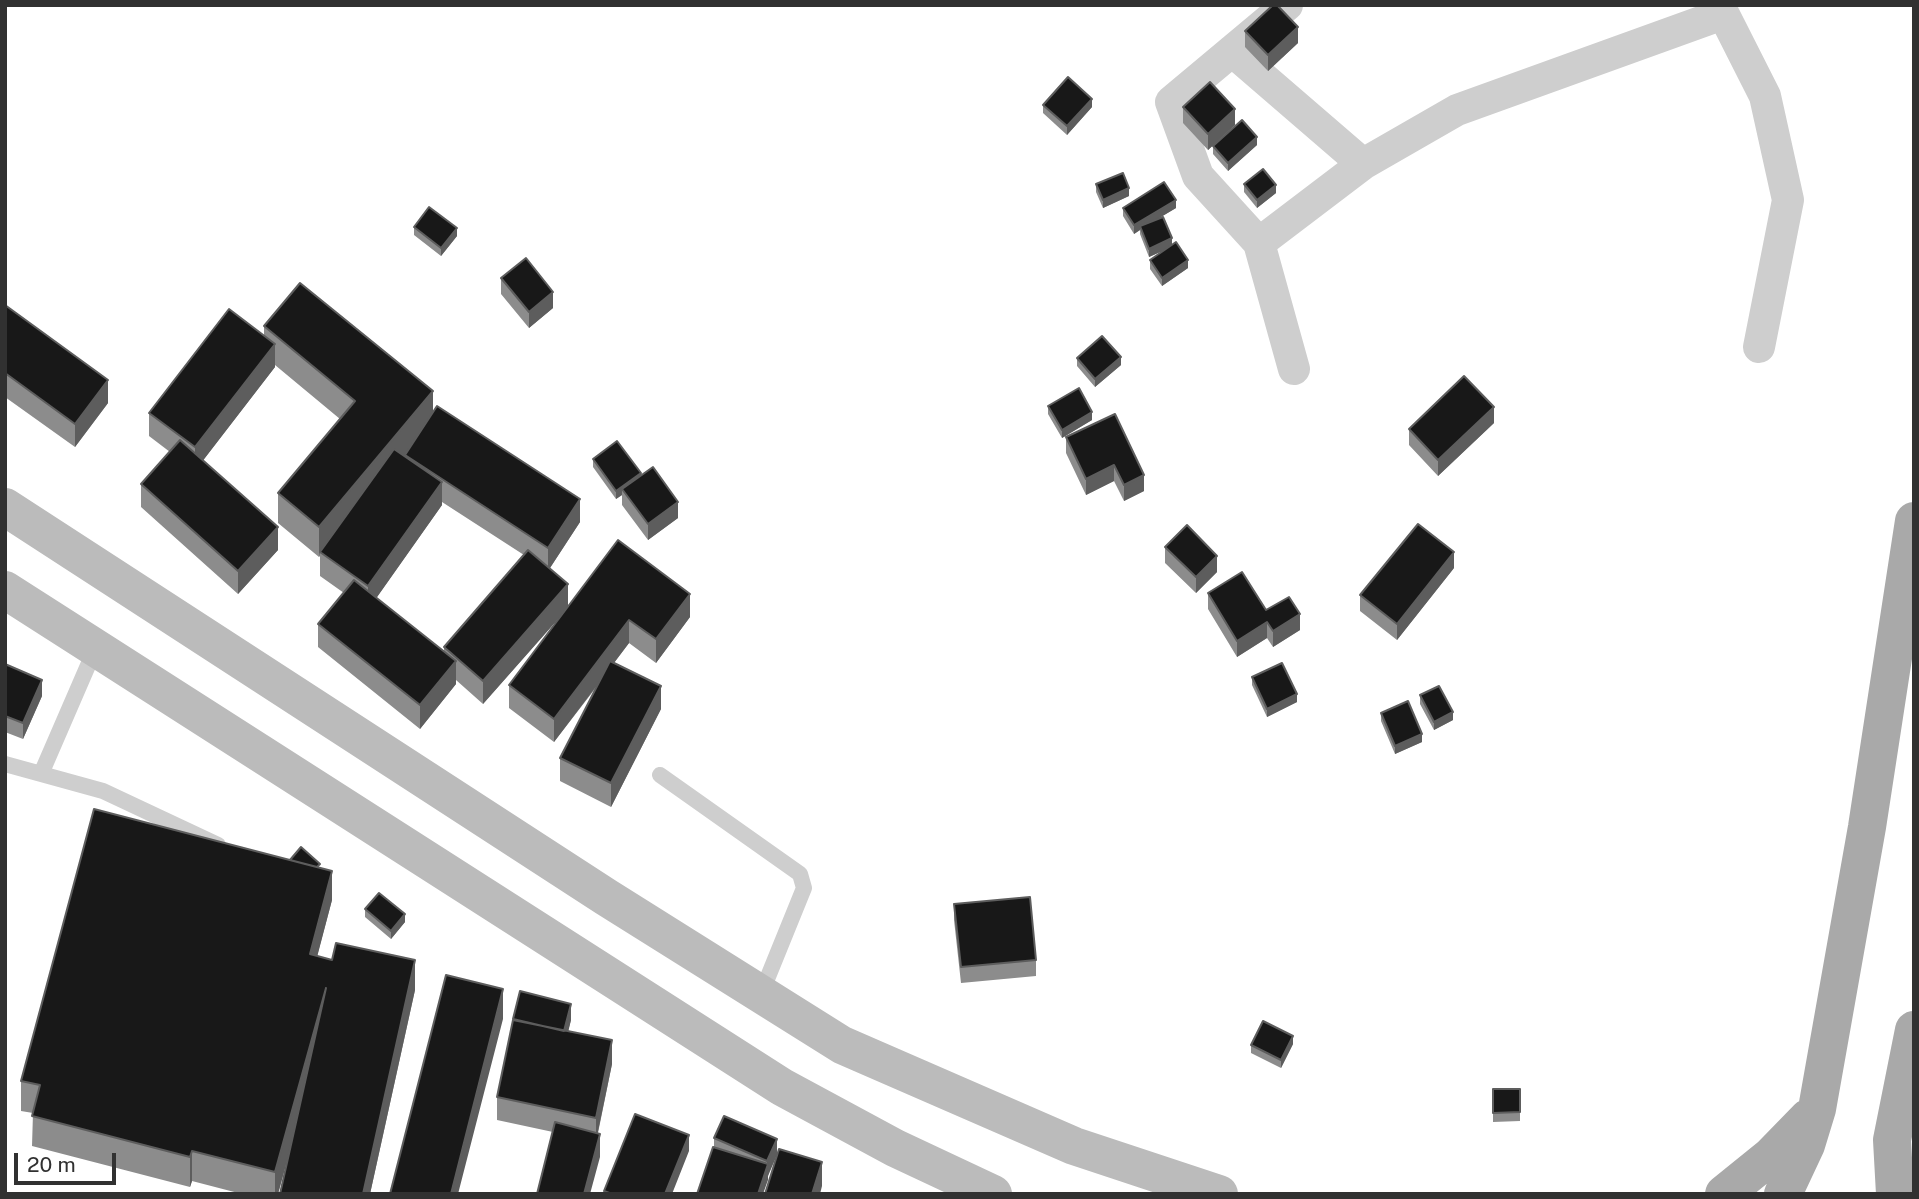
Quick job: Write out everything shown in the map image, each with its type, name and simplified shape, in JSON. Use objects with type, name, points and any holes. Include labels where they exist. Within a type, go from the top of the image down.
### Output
[{"type":"main road","points":[[5,507],[842,1045],[1074,1146],[1219,1194]]},
{"type":"main road","points":[[1783,1194],[1806,1145],[1816,1109],[1867,827],[1914,521]]},
{"type":"main road","points":[[5,590],[782,1087],[895,1148],[993,1194]]},
{"type":"main road","points":[[1895,1194],[1892,1140],[1910,1085],[1914,1030]]},
{"type":"main road","points":[[1724,1194],[1771,1156],[1816,1109]]},
{"type":"street","points":[[1287,5],[1171,102],[1198,176],[1259,243],[1294,369]]},
{"type":"street","points":[[1259,243],[1363,164],[1457,110],[1721,10],[1765,96],[1788,200],[1759,347]]},
{"type":"street","points":[[1232,51],[1363,164]]},
{"type":"lane","points":[[41,774],[96,647]]},
{"type":"lane","points":[[5,764],[103,791],[236,853]]},
{"type":"lane","points":[[660,775],[800,874],[804,888],[761,994]]},
{"type":"building","points":[[1273,5],[1277,5],[1298,27],[1268,55],[1245,31]]},
{"type":"building","points":[[1068,77],[1092,99],[1067,126],[1043,105]]},
{"type":"building","points":[[1210,82],[1235,109],[1208,134],[1183,107]]},
{"type":"building","points":[[1242,120],[1257,137],[1228,163],[1213,146]]},
{"type":"building","points":[[1263,169],[1276,185],[1257,200],[1244,184]]},
{"type":"building","points":[[1123,173],[1129,188],[1103,200],[1096,184]]},
{"type":"building","points":[[1164,182],[1176,200],[1134,225],[1123,208]]},
{"type":"building","points":[[429,207],[457,228],[441,248],[414,227]]},
{"type":"building","points":[[1163,217],[1172,238],[1149,249],[1140,226]]},
{"type":"building","points":[[1176,242],[1188,260],[1162,278],[1150,260]]},
{"type":"building","points":[[526,258],[553,292],[529,312],[501,278]]},
{"type":"building","points":[[300,283],[433,391],[319,527],[278,493],[355,401],[264,326]]},
{"type":"building","points":[[5,305],[108,380],[75,424],[5,373]]},
{"type":"building","points":[[229,309],[275,344],[195,447],[149,413]]},
{"type":"building","points":[[1102,336],[1121,357],[1095,379],[1077,358]]},
{"type":"building","points":[[1464,376],[1494,407],[1438,460],[1409,429]]},
{"type":"building","points":[[1079,388],[1092,412],[1062,430],[1048,406]]},
{"type":"building","points":[[437,406],[580,499],[548,548],[405,455]]},
{"type":"building","points":[[1115,414],[1144,475],[1124,485],[1114,465],[1086,479],[1066,437]]},
{"type":"building","points":[[180,440],[278,527],[238,571],[141,484]]},
{"type":"building","points":[[617,441],[641,473],[616,491],[593,459]]},
{"type":"building","points":[[394,449],[442,482],[368,586],[320,552]]},
{"type":"building","points":[[653,467],[678,502],[648,524],[622,489]]},
{"type":"building","points":[[1418,524],[1454,552],[1397,624],[1360,595]]},
{"type":"building","points":[[1187,525],[1217,556],[1196,577],[1165,547]]},
{"type":"building","points":[[618,540],[690,594],[656,639],[629,620],[554,719],[509,685]]},
{"type":"building","points":[[528,550],[568,584],[483,681],[444,647]]},
{"type":"building","points":[[1242,572],[1266,610],[1289,597],[1300,614],[1273,631],[1267,622],[1237,641],[1208,593]]},
{"type":"building","points":[[354,580],[456,661],[420,705],[318,624]]},
{"type":"building","points":[[610,661],[661,686],[611,783],[560,758]]},
{"type":"building","points":[[1282,663],[1297,694],[1267,709],[1252,677]]},
{"type":"building","points":[[5,664],[42,680],[23,723],[5,716]]},
{"type":"building","points":[[1439,686],[1453,712],[1434,722],[1420,695]]},
{"type":"building","points":[[1408,701],[1422,734],[1395,746],[1381,713]]},
{"type":"building","points":[[94,809],[332,871],[310,954],[332,960],[336,943],[415,960],[363,1194],[280,1194],[326,988],[275,1172],[192,1151],[190,1157],[32,1116],[40,1085],[21,1081]]},
{"type":"building","points":[[301,847],[320,864],[317,867],[290,860]]},
{"type":"building","points":[[379,893],[405,914],[391,931],[365,909]]},
{"type":"building","points":[[1030,897],[1036,960],[961,967],[954,904]]},
{"type":"building","points":[[446,975],[503,989],[451,1194],[390,1194]]},
{"type":"building","points":[[520,991],[571,1004],[564,1031],[513,1019]]},
{"type":"building","points":[[513,1020],[612,1040],[596,1118],[497,1097]]},
{"type":"building","points":[[1263,1021],[1293,1036],[1281,1060],[1251,1045]]},
{"type":"building","points":[[1493,1089],[1520,1089],[1520,1112],[1493,1113]]},
{"type":"building","points":[[635,1114],[689,1135],[665,1194],[612,1194],[604,1191]]},
{"type":"building","points":[[724,1116],[777,1139],[767,1161],[714,1138]]},
{"type":"building","points":[[555,1122],[600,1134],[584,1194],[537,1194]]},
{"type":"building","points":[[713,1147],[768,1164],[758,1194],[697,1194]]},
{"type":"building","points":[[779,1149],[822,1162],[812,1194],[765,1194]]}]
